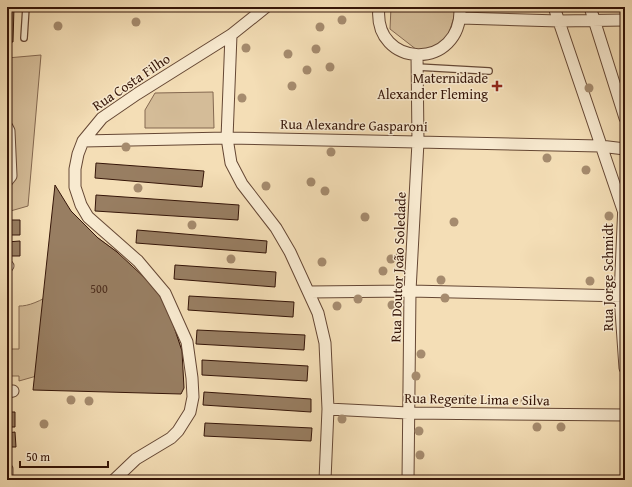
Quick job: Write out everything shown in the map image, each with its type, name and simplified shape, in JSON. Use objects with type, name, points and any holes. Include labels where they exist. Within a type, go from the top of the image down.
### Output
[{"type":"street","name":"Rua Costa Filho","points":[[114,480],[136,459],[171,438],[185,422],[190,412],[193,396],[192,378],[186,342],[165,293],[138,261],[88,217],[81,205],[75,187],[75,169],[83,141],[102,118],[114,109],[231,35],[266,7]]},
{"type":"street","points":[[379,7],[378,17],[381,31],[390,44],[402,52],[417,55],[433,53],[446,45],[456,33],[460,12],[559,21],[594,19],[625,20]]},
{"type":"street","name":"Rua Jorge Schmidt","points":[[554,7],[600,146],[624,205],[623,296],[625,368]]},
{"type":"street","points":[[590,7],[625,118]]},
{"type":"street","points":[[231,35],[227,138],[231,163],[237,177],[276,228],[290,252],[318,313],[325,343],[328,409],[325,480]]},
{"type":"street","name":"Rua Doutor João Soledade","points":[[408,480],[410,291],[418,142],[417,55]]},
{"type":"street","points":[[7,127],[9,131],[11,176],[7,181]]},
{"type":"street","name":"Rua Alexandre Gasparoni","points":[[83,141],[227,138],[600,146],[625,149]]},
{"type":"street","points":[[309,292],[410,291],[623,296]]},
{"type":"street","name":"Rua Regente Lima e Silva","points":[[328,409],[408,414],[625,415]]},
{"type":"street","points":[[7,469],[7,480]]},
{"type":"lane","points":[[24,38],[26,7]]},
{"type":"lane","points":[[417,67],[489,71]]},
{"type":"shaded area","points":[[391,7],[454,7],[456,10],[447,40],[428,49],[417,50],[390,29]]},
{"type":"shaded area","points":[[41,55],[28,206],[7,212],[7,58]]},
{"type":"shaded area","points":[[213,92],[214,128],[145,128],[145,110],[155,93]]},
{"type":"shaded area","points":[[98,238],[117,252],[170,315],[182,351],[47,373],[19,381],[19,376],[7,376],[7,349],[19,349],[19,306],[35,303],[62,287],[77,275],[89,258]]},
{"type":"building","points":[[7,7],[14,7],[13,42],[7,42]]},
{"type":"building","points":[[96,163],[204,171],[202,187],[95,178]]},
{"type":"building","points":[[55,185],[71,211],[98,238],[117,252],[146,279],[160,296],[170,315],[182,351],[184,388],[181,394],[33,390]]},
{"type":"building","points":[[96,195],[239,205],[238,220],[95,211]]},
{"type":"building","points":[[7,220],[20,220],[20,235],[7,235]]},
{"type":"building","points":[[137,230],[267,241],[266,253],[136,243]]},
{"type":"building","points":[[20,241],[20,256],[7,256],[7,242]]},
{"type":"building","points":[[175,265],[276,272],[275,287],[174,279]]},
{"type":"building","points":[[189,296],[294,302],[293,317],[188,310]]},
{"type":"building","points":[[197,330],[305,335],[304,350],[196,344]]},
{"type":"building","points":[[202,360],[308,366],[307,381],[202,375]]},
{"type":"building","points":[[204,392],[311,399],[311,412],[203,405]]},
{"type":"building","points":[[7,412],[15,412],[15,427],[7,427]]},
{"type":"building","points":[[205,423],[312,428],[311,441],[204,436]]},
{"type":"building","points":[[15,432],[16,447],[7,447],[7,433]]},
{"type":"place","name":"Maternidade Alexander Fleming","points":[[497,86]]}]
